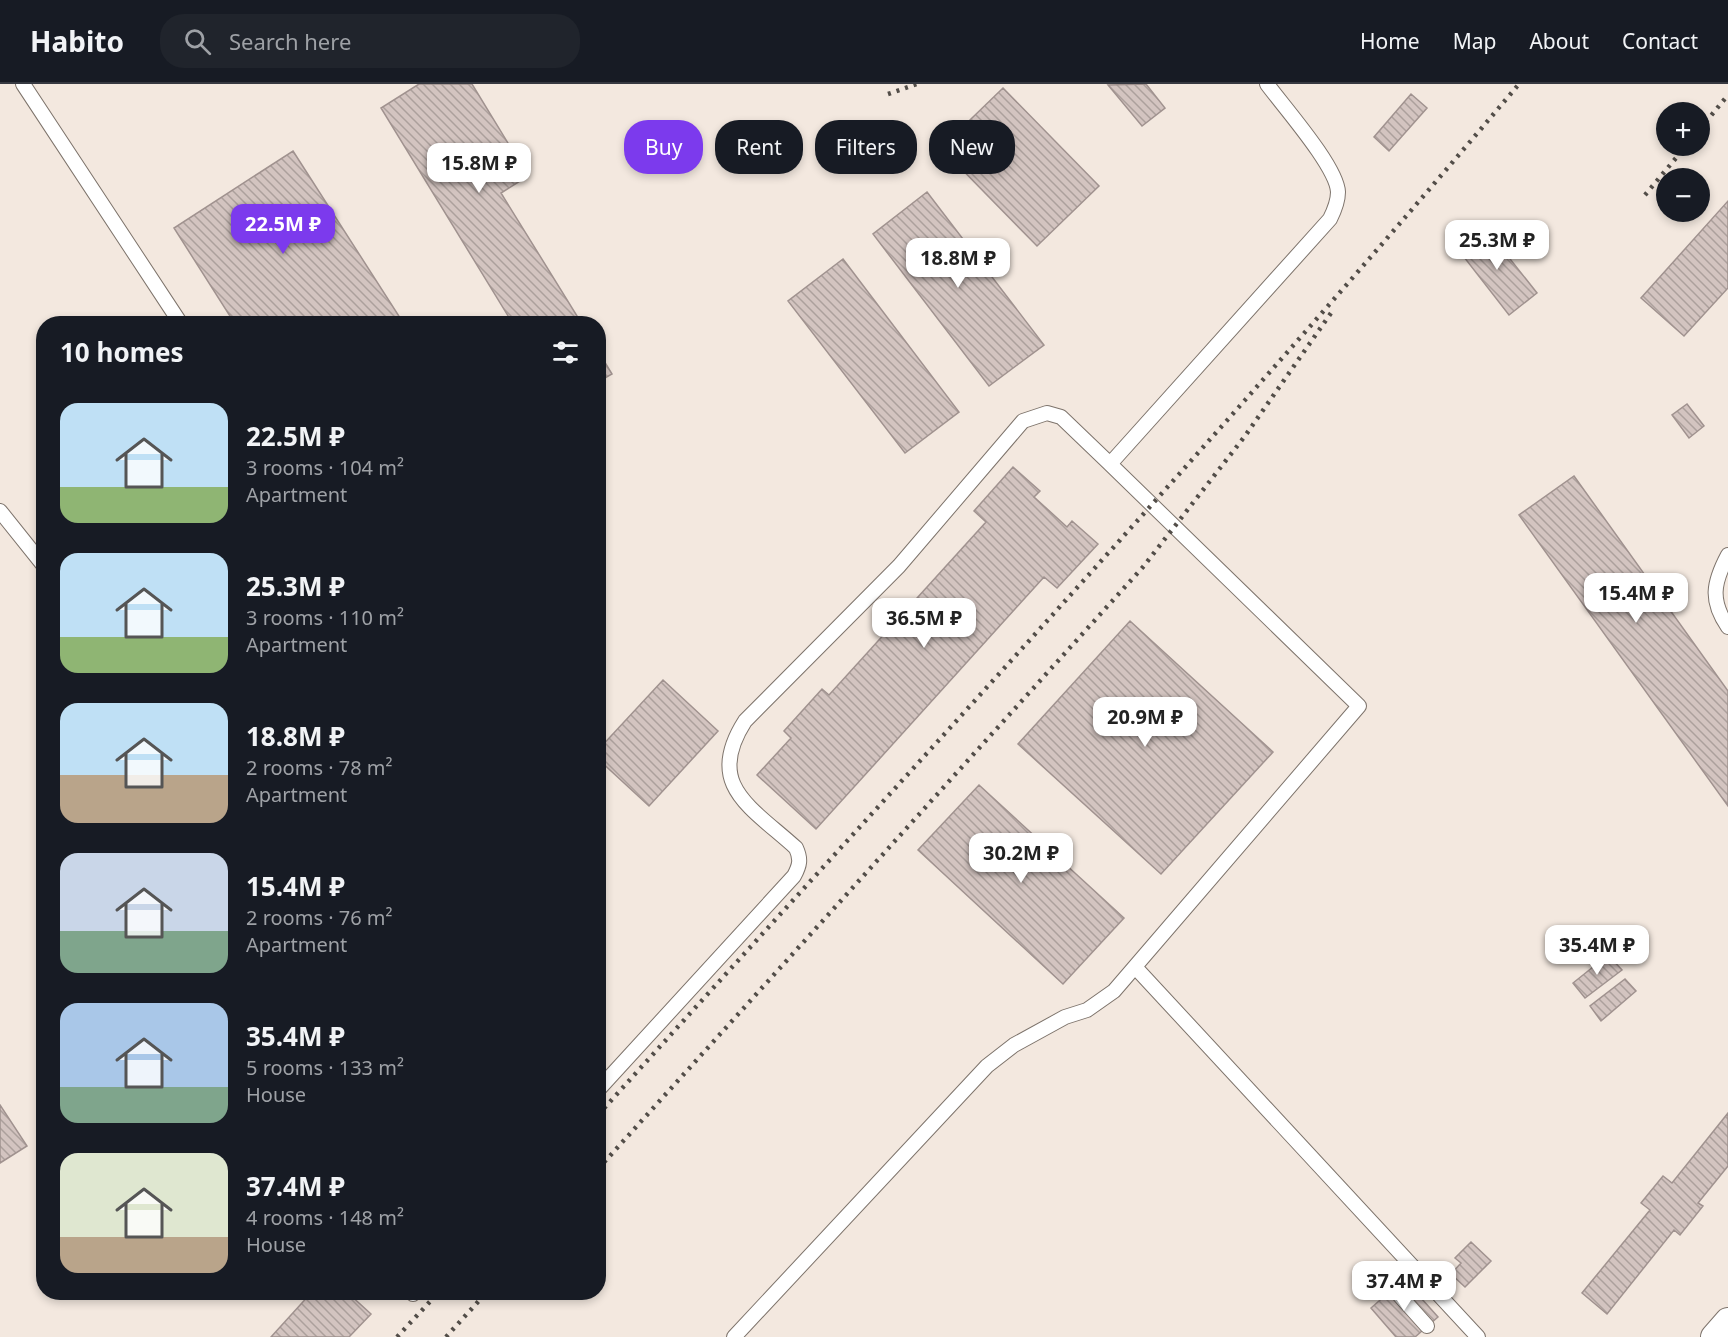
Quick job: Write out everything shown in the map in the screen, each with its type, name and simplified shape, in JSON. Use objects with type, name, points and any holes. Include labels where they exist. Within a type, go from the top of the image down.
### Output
[{"type":"street","points":[[1714,1337],[1728,1321]]},
{"type":"lane","points":[[23,84],[176,316]]},
{"type":"lane","points":[[1110,464],[1330,219],[1335,207],[1338,194],[1331,172],[1267,84]]},
{"type":"lane","points":[[606,1081],[794,876],[799,866],[800,857],[796,848],[737,793],[728,773],[728,756],[735,737],[745,721],[899,566],[1023,421],[1047,413],[1061,417],[1359,706],[1114,991],[1087,1010],[1065,1017],[1014,1045],[987,1066],[734,1337]]},
{"type":"lane","points":[[0,511],[36,556]]},
{"type":"lane","points":[[1728,555],[1720,570],[1714,600],[1718,613],[1728,627]]},
{"type":"lane","points":[[1136,968],[1478,1337]]},
{"type":"lane","points":[[1393,1288],[1427,1326]]},
{"type":"building","points":[[419,84],[472,84],[528,176],[501,193],[577,316],[508,316],[381,108]]},
{"type":"building","points":[[1146,84],[1165,108],[1142,126],[1108,85]]},
{"type":"building","points":[[1003,88],[1099,186],[1037,246],[966,174],[1015,174],[1015,120],[970,120]]},
{"type":"building","points":[[1411,94],[1427,108],[1389,151],[1374,137]]},
{"type":"building","points":[[293,151],[399,316],[230,316],[174,228]]},
{"type":"building","points":[[927,192],[1044,345],[989,386],[873,234]]},
{"type":"building","points":[[1728,201],[1728,288],[1684,336],[1641,298]]},
{"type":"building","points":[[1484,226],[1537,293],[1509,315],[1457,248]]},
{"type":"building","points":[[843,259],[959,412],[905,453],[788,301]]},
{"type":"building","points":[[606,364],[612,374],[606,377]]},
{"type":"building","points":[[1687,404],[1704,426],[1689,438],[1672,415]]},
{"type":"building","points":[[1013,467],[1040,491],[1034,497],[1067,527],[1072,521],[1098,544],[1057,588],[1044,577],[816,829],[757,775],[791,738],[784,731],[822,689],[829,695],[986,522],[974,511]]},
{"type":"building","points":[[1574,476],[1728,691],[1728,806],[1519,515]]},
{"type":"building","points":[[1130,621],[1273,752],[1161,874],[1018,744]]},
{"type":"building","points":[[663,680],[718,731],[649,806],[606,766],[606,741]]},
{"type":"building","points":[[979,785],[1124,918],[1063,984],[918,850]]},
{"type":"building","points":[[1608,955],[1622,970],[1585,998],[1573,983]]},
{"type":"building","points":[[1625,979],[1636,991],[1601,1021],[1590,1006]]},
{"type":"building","points":[[0,1105],[27,1146],[0,1163]]},
{"type":"building","points":[[1728,1113],[1728,1166],[1698,1203],[1703,1206],[1680,1235],[1674,1230],[1607,1314],[1582,1293],[1650,1210],[1641,1203],[1663,1176],[1672,1183]]},
{"type":"building","points":[[1471,1242],[1491,1261],[1465,1287],[1451,1274],[1461,1263],[1455,1258]]},
{"type":"building","points":[[1404,1279],[1438,1317],[1415,1337],[1396,1337],[1371,1308]]},
{"type":"building","points":[[305,1300],[356,1300],[371,1314],[349,1337],[271,1337]]},
{"type":"railway","points":[[888,94],[917,84]]},
{"type":"railway","points":[[606,1106],[1179,475],[1519,84]]},
{"type":"railway","points":[[1710,117],[1728,95]]},
{"type":"railway","points":[[1645,195],[1678,156]]},
{"type":"railway","points":[[606,1160],[1143,567],[1245,436],[1331,313]]},
{"type":"railway","points":[[397,1337],[431,1300]]},
{"type":"railway","points":[[446,1337],[480,1300]]}]
